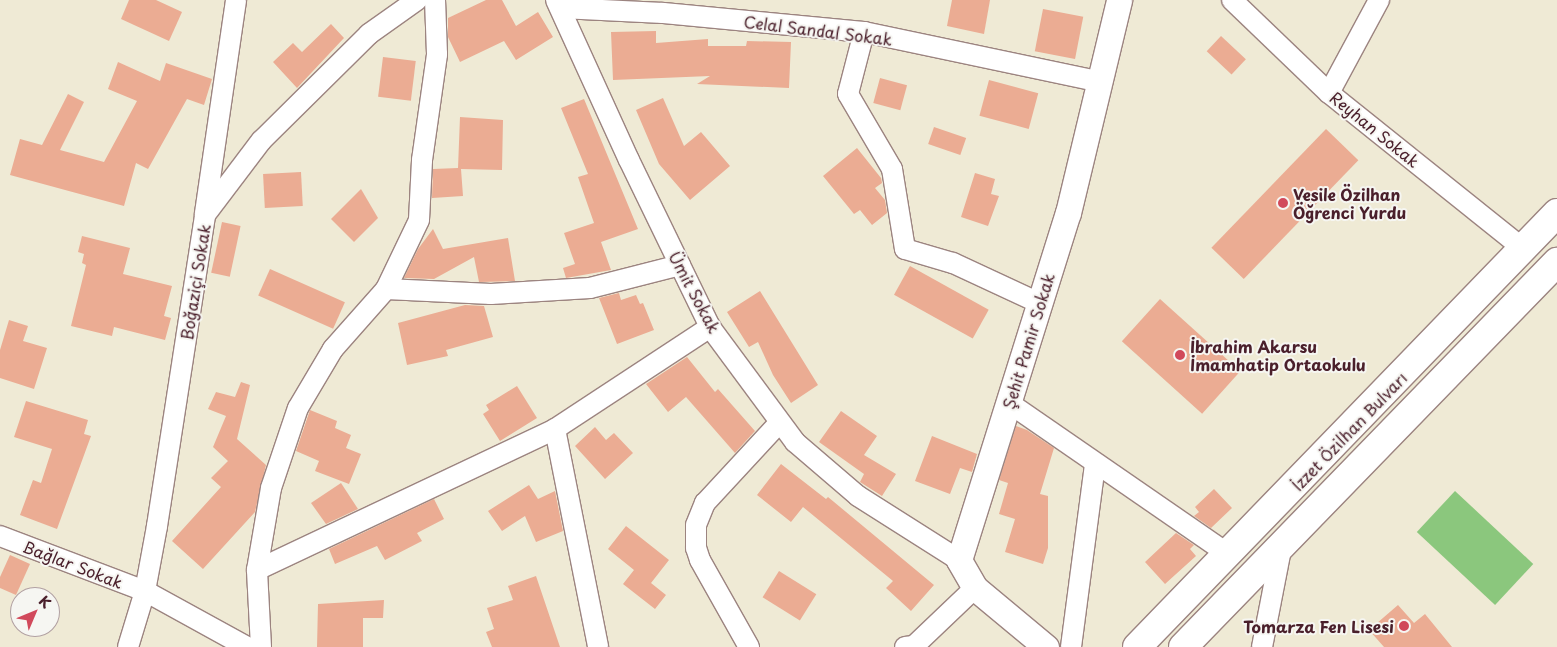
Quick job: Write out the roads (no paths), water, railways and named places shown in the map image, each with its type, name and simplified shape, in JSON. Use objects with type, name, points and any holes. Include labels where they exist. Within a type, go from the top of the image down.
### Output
[{"type":"main road","name":"İzzet Özilhan Bulvarı","points":[[1137,647],[1525,250],[1557,213]]},
{"type":"main road","points":[[1525,250],[1554,270]]},
{"type":"main road","name":"İzzet Özilhan Bulvarı","points":[[1183,647],[1554,270]]},
{"type":"street","name":"Boğaziçi Sokak","points":[[128,647],[145,591],[205,215],[261,141],[369,34],[417,0]]},
{"type":"street","points":[[261,647],[257,570],[272,488],[298,408],[333,349],[386,289],[419,220],[422,160],[437,54],[435,0]]},
{"type":"street","name":"Şehit Pamir Sokak","points":[[959,560],[1068,213],[1119,0]]},
{"type":"street","name":"Reyhan Sokak","points":[[1232,0],[1329,92],[1525,250]]},
{"type":"street","points":[[1329,92],[1380,0]]},
{"type":"street","points":[[205,215],[230,2]]},
{"type":"street","name":"Celal Sandal Sokak","points":[[558,4],[864,32],[1100,82]]},
{"type":"street","name":"Ümit Sokak","points":[[558,4],[710,327],[795,442],[858,496],[959,560]]},
{"type":"street","points":[[864,32],[848,94],[892,169],[905,249],[953,263],[1039,304]]},
{"type":"street","points":[[386,289],[491,294],[590,288],[680,265]]},
{"type":"street","points":[[257,570],[555,429],[710,327]]},
{"type":"street","points":[[1008,403],[1229,555]]},
{"type":"street","points":[[749,647],[700,560],[696,548],[696,525],[704,503],[780,422]]},
{"type":"street","points":[[555,429],[598,647]]},
{"type":"street","points":[[1071,647],[1096,465]]},
{"type":"street","name":"Bağlar Sokak","points":[[0,536],[145,591],[247,647]]},
{"type":"street","points":[[1262,647],[1281,548]]},
{"type":"street","points":[[959,560],[974,588],[1046,647]]},
{"type":"street","points":[[905,647],[914,646],[974,588]]},
{"type":"place","name":"Vesile Özilhan Öğrenci Yurdu","points":[[1283,203]]},
{"type":"place","name":"İbrahim Akarsu İmamhatip Ortaokulu","points":[[1180,355]]},
{"type":"place","name":"Tomarza Fen Lisesi","points":[[1404,626]]}]
